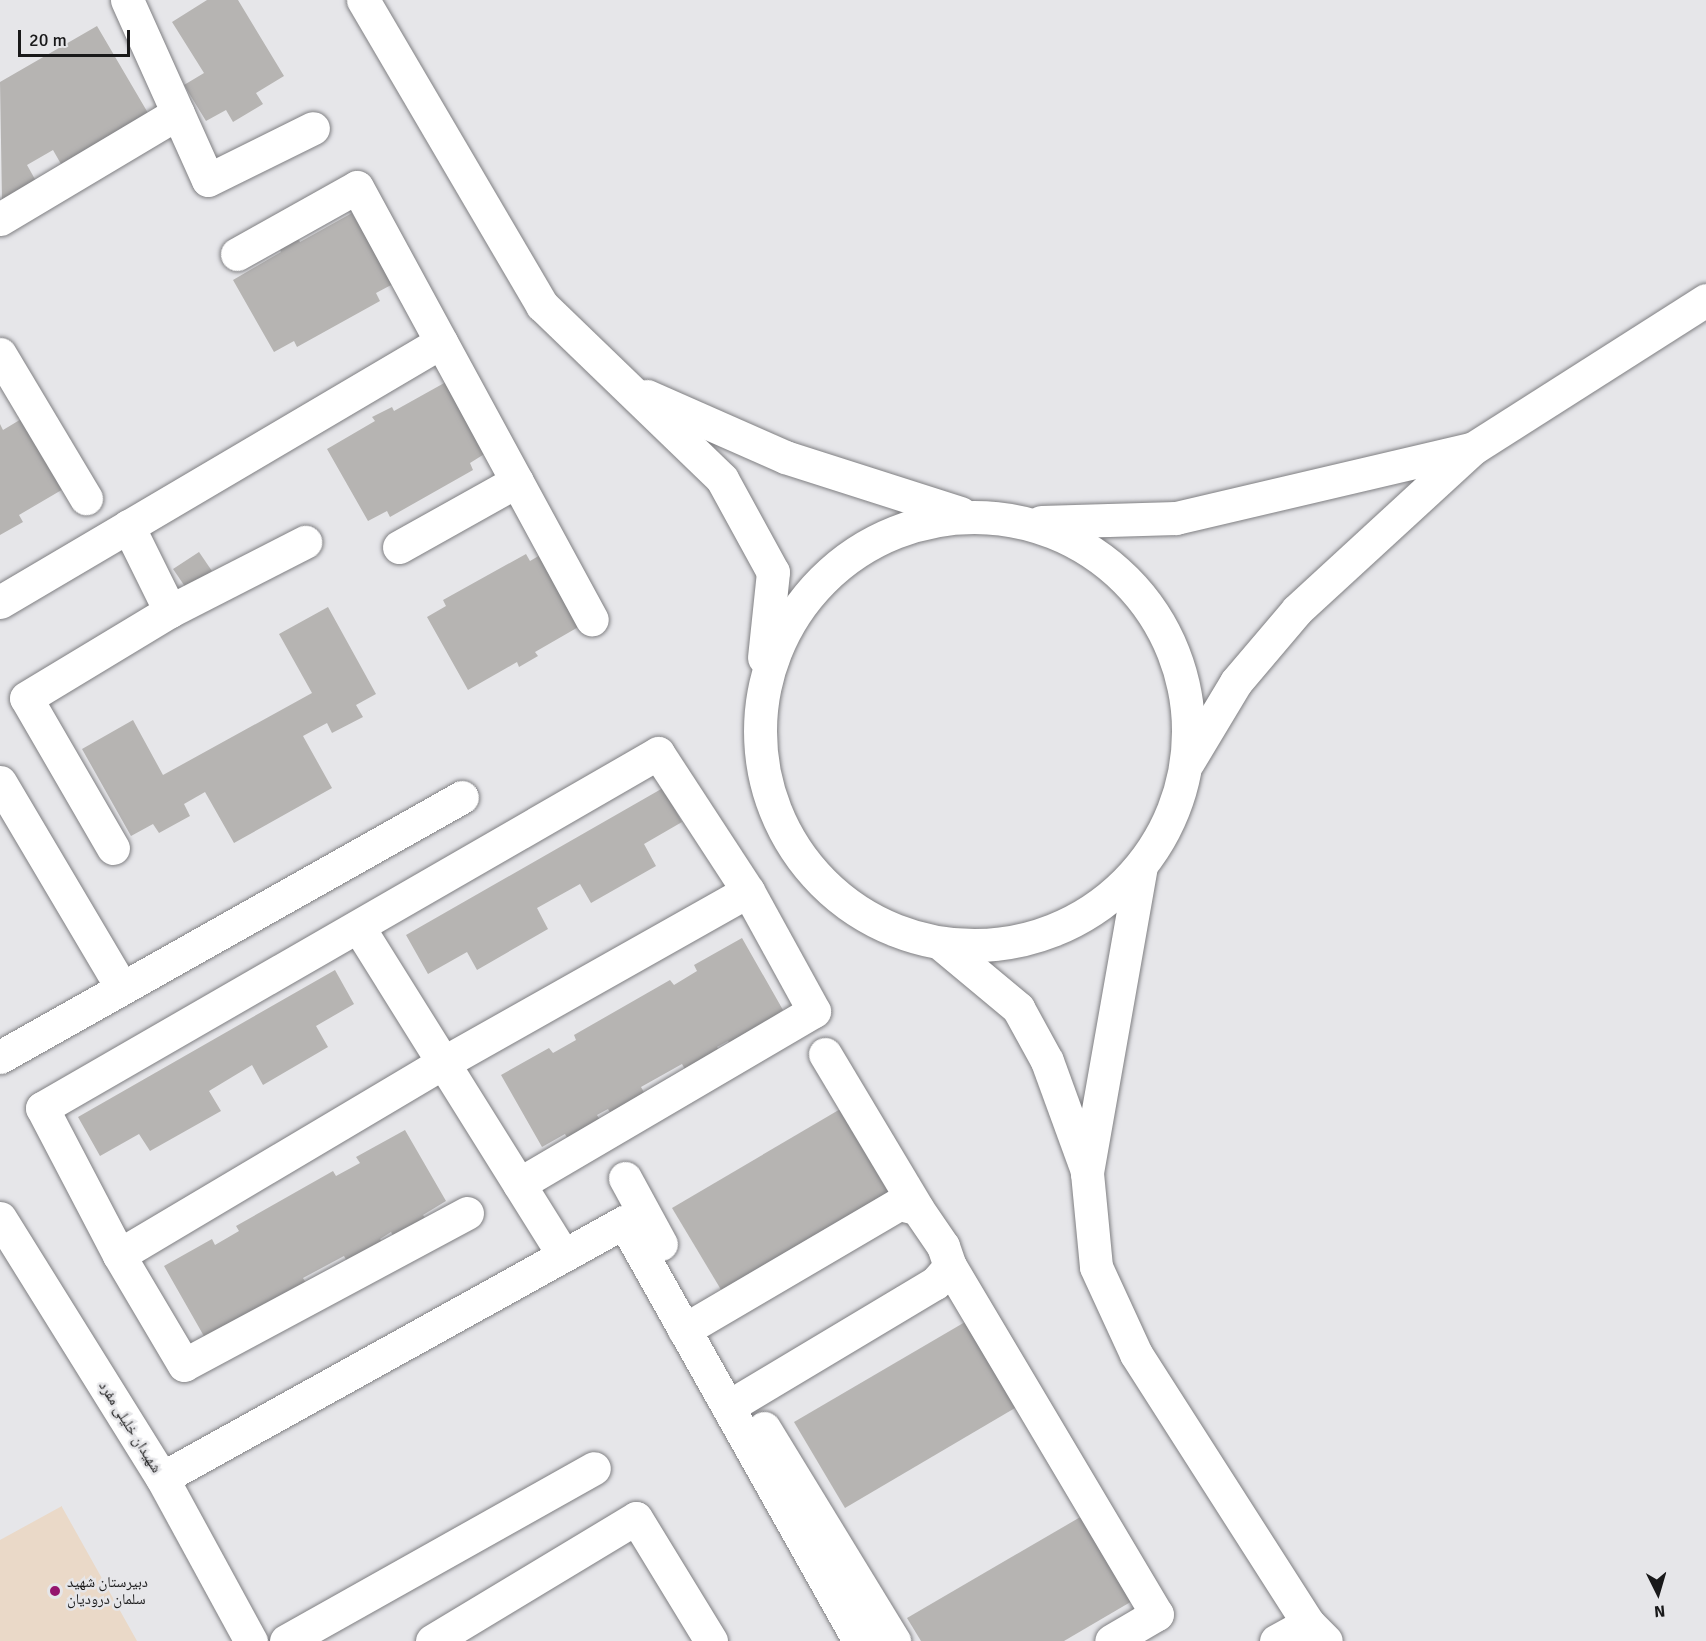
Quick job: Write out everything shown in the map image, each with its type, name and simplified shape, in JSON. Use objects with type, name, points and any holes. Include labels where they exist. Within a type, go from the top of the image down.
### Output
[{"type":"street","points":[[127,0],[208,180],[313,128]]},
{"type":"street","points":[[363,0],[543,305],[722,479],[773,572],[760,699],[761,766],[788,838],[822,883],[876,922],[940,943],[996,944],[1051,931],[1101,904],[1141,866],[1171,818],[1187,764],[1236,682],[1297,610],[1472,449],[1706,300]]},
{"type":"street","points":[[0,219],[178,113]]},
{"type":"street","points":[[237,254],[357,187],[592,619]]},
{"type":"street","points":[[0,602],[441,342]]},
{"type":"street","points":[[0,354],[86,498]]},
{"type":"street","points":[[626,386],[784,457],[971,516],[1025,522],[1176,518],[1472,449]]},
{"type":"street","points":[[399,547],[517,481]]},
{"type":"street","points":[[760,699],[778,641],[811,590],[856,551],[911,525],[971,516]]},
{"type":"street","points":[[1025,522],[1075,541],[1110,565],[1153,612],[1177,659],[1188,711],[1187,764]]},
{"type":"street","points":[[128,526],[170,611]]},
{"type":"street","points":[[113,848],[27,698],[170,611],[305,542]]},
{"type":"street","points":[[467,1213],[184,1365],[119,1254],[42,1108],[359,928],[658,753],[748,891],[814,1011],[519,1184]]},
{"type":"street","points":[[0,782],[122,988]]},
{"type":"street","points":[[0,1058],[462,797]]},
{"type":"street","points":[[1087,1173],[1141,866]]},
{"type":"street","points":[[119,1254],[443,1063],[748,891]]},
{"type":"street","points":[[359,928],[563,1255]]},
{"type":"street","points":[[940,943],[1018,1008],[1047,1061],[1087,1173],[1096,1268],[1136,1354],[1317,1632],[1276,1641]]},
{"type":"street","points":[[825,1054],[917,1208],[943,1246],[950,1266],[1157,1614],[1111,1641]]},
{"type":"street","points":[[624,1178],[693,1325],[736,1402],[859,1641]]},
{"type":"street","points":[[693,1325],[899,1204],[917,1208]]},
{"type":"street","name":"شهیدان خلیلی مفرد","points":[[0,1218],[162,1478],[251,1641]]},
{"type":"street","points":[[162,1478],[624,1222],[693,1325]]},
{"type":"street","points":[[736,1402],[935,1283],[950,1266]]},
{"type":"street","points":[[736,1402],[894,1641]]},
{"type":"street","points":[[286,1641],[594,1468]]},
{"type":"street","points":[[432,1641],[636,1518],[711,1641]]},
{"type":"shaded area","name":"دبیرستان شهید سلمان درودیان","points":[[62,1506],[137,1641],[0,1641],[0,1540]]},
{"type":"building","points":[[207,0],[238,0],[284,76],[256,93],[263,104],[233,122],[226,110],[206,121],[184,85],[204,73],[172,22]]},
{"type":"building","points":[[97,26],[148,113],[61,164],[53,150],[27,165],[36,181],[2,201],[0,82]]},
{"type":"building","points":[[352,213],[393,284],[376,293],[380,301],[297,347],[294,341],[274,352],[233,280],[281,252],[279,248],[298,238],[300,242]]},
{"type":"building","points":[[446,382],[486,453],[470,463],[473,470],[390,517],[387,511],[368,521],[327,449],[375,421],[372,417],[392,407],[394,411]]},
{"type":"building","points":[[23,418],[65,488],[19,515],[23,522],[0,535],[0,424],[3,430]]},
{"type":"building","points":[[547,551],[587,622],[535,652],[538,656],[519,667],[517,662],[468,690],[427,617],[446,606],[443,600],[526,554],[530,561]]},
{"type":"building","points":[[199,552],[212,571],[186,588],[173,569]]},
{"type":"building","points":[[328,607],[376,694],[356,705],[363,717],[332,733],[327,723],[303,736],[332,788],[234,843],[205,792],[184,804],[190,816],[159,833],[153,824],[131,836],[82,749],[133,720],[163,775],[312,693],[279,634]]},
{"type":"building","points":[[663,788],[682,822],[644,844],[656,866],[591,903],[580,884],[537,908],[548,929],[477,970],[467,952],[428,974],[406,935]]},
{"type":"building","points":[[742,938],[783,1010],[731,1046],[728,1041],[717,1047],[720,1052],[686,1071],[682,1064],[641,1087],[645,1094],[611,1114],[608,1109],[597,1115],[600,1120],[568,1139],[565,1134],[542,1147],[501,1075],[549,1048],[553,1053],[576,1040],[574,1035],[670,980],[674,985],[697,971],[694,965]]},
{"type":"building","points":[[335,970],[354,1004],[316,1026],[328,1047],[263,1085],[252,1065],[209,1091],[221,1111],[150,1151],[139,1134],[100,1156],[78,1117]]},
{"type":"building","points":[[866,1094],[917,1180],[723,1293],[672,1208]]},
{"type":"building","points":[[405,1130],[446,1201],[423,1215],[426,1219],[394,1237],[391,1232],[380,1239],[383,1243],[348,1263],[344,1256],[303,1278],[308,1286],[205,1338],[164,1266],[212,1239],[215,1245],[239,1231],[236,1226],[333,1171],[336,1176],[360,1163],[356,1157]]},
{"type":"building","points":[[989,1308],[1039,1394],[845,1508],[794,1422]]},
{"type":"building","points":[[1101,1505],[1151,1590],[1064,1641],[921,1641],[907,1618]]},
{"type":"place","name":"دبیرستان شهید سلمان درودیان","points":[[55,1591]]}]
